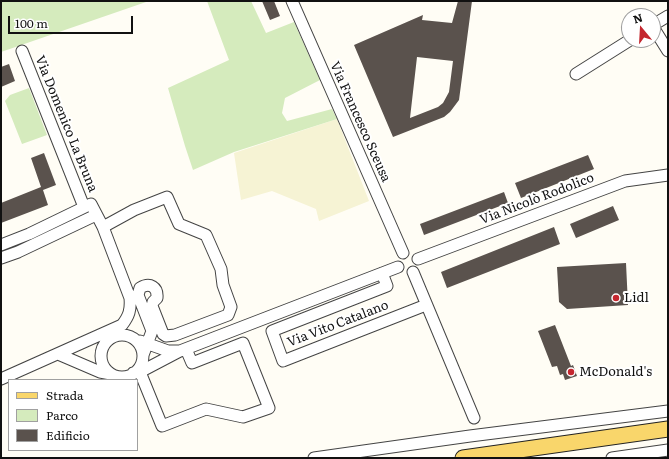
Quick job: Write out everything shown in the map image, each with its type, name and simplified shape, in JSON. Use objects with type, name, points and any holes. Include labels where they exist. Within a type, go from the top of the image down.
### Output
[{"type":"main road","points":[[463,458],[494,456],[664,430]]},
{"type":"street","name":"Via Francesco Sceusa","points":[[292,1],[403,253]]},
{"type":"street","points":[[661,39],[668,51]]},
{"type":"street","points":[[576,74],[621,46]]},
{"type":"street","name":"Via Domenico La Bruna","points":[[22,51],[87,205],[96,214],[103,227],[130,298],[130,314],[113,337]]},
{"type":"street","name":"Via Nicolò Rodolico","points":[[418,259],[626,181],[668,175]]},
{"type":"street","points":[[103,227],[134,210],[167,197],[179,224],[206,235],[221,268],[223,285],[232,307],[228,315],[175,336],[166,336],[163,334],[152,306],[153,302],[157,298],[157,292],[149,285],[144,285],[140,288],[138,295],[157,344],[162,349]]},
{"type":"street","points":[[1,245],[29,234],[87,205]]},
{"type":"street","points":[[1,258],[18,252],[96,214]]},
{"type":"street","points":[[403,253],[410,253],[418,259],[418,265],[413,272],[409,274],[403,272],[398,267],[397,261],[403,253]]},
{"type":"street","points":[[58,354],[100,372],[119,377],[126,376],[183,350],[398,267]]},
{"type":"street","points":[[413,272],[474,418]]},
{"type":"street","name":"Via Vito Catalano","points":[[382,273],[387,286],[272,331],[283,360],[426,305]]},
{"type":"street","points":[[1,379],[122,325]]},
{"type":"street","points":[[152,331],[142,362],[137,372],[162,426],[206,409],[243,417],[268,408],[243,343],[192,363],[183,350]]},
{"type":"street","points":[[92,339],[122,335],[168,351],[183,350]]},
{"type":"street","points":[[112,375],[103,365],[101,353],[103,346],[113,337]]},
{"type":"street","points":[[131,337],[139,344],[143,355]]},
{"type":"street","points":[[314,458],[470,436],[668,411]]},
{"type":"street","points":[[612,458],[668,450]]},
{"type":"shaded area","points":[[337,119],[369,201],[319,221],[316,209],[272,191],[241,200],[234,153]]},
{"type":"green space","points":[[1,1],[149,1],[1,52]]},
{"type":"green space","points":[[207,1],[251,1],[266,33],[294,22],[320,80],[285,98],[282,113],[287,121],[332,109],[337,119],[234,152],[193,170],[168,88],[229,60]]},
{"type":"green space","points":[[29,88],[47,135],[22,144],[5,101],[10,95]]},
{"type":"building","points":[[262,1],[274,1],[280,16],[270,20]]},
{"type":"building","points":[[458,1],[472,1],[459,100],[444,117],[393,137],[354,45],[423,15],[422,20],[452,23]],"holes":[[[417,57],[453,61],[449,92],[443,103],[438,107],[410,118]]]},
{"type":"building","points":[[9,64],[15,81],[1,87],[1,67]]},
{"type":"building","points":[[44,153],[56,185],[43,190],[48,205],[1,223],[1,203],[41,187],[31,158]]},
{"type":"building","points":[[588,155],[594,169],[521,198],[515,183]]},
{"type":"building","points":[[504,192],[508,203],[424,235],[420,224]]},
{"type":"building","points":[[613,206],[619,220],[576,238],[570,224]]},
{"type":"building","points":[[554,227],[560,244],[447,288],[441,272]]},
{"type":"building","points":[[626,263],[628,305],[567,309],[559,302],[557,267]]},
{"type":"building","points":[[555,325],[571,366],[573,365],[577,376],[565,380],[563,374],[560,375],[557,366],[552,367],[538,331]]},
{"type":"place","name":"Lidl","points":[[616,298]]},
{"type":"place","name":"McDonald's","points":[[571,372]]}]
